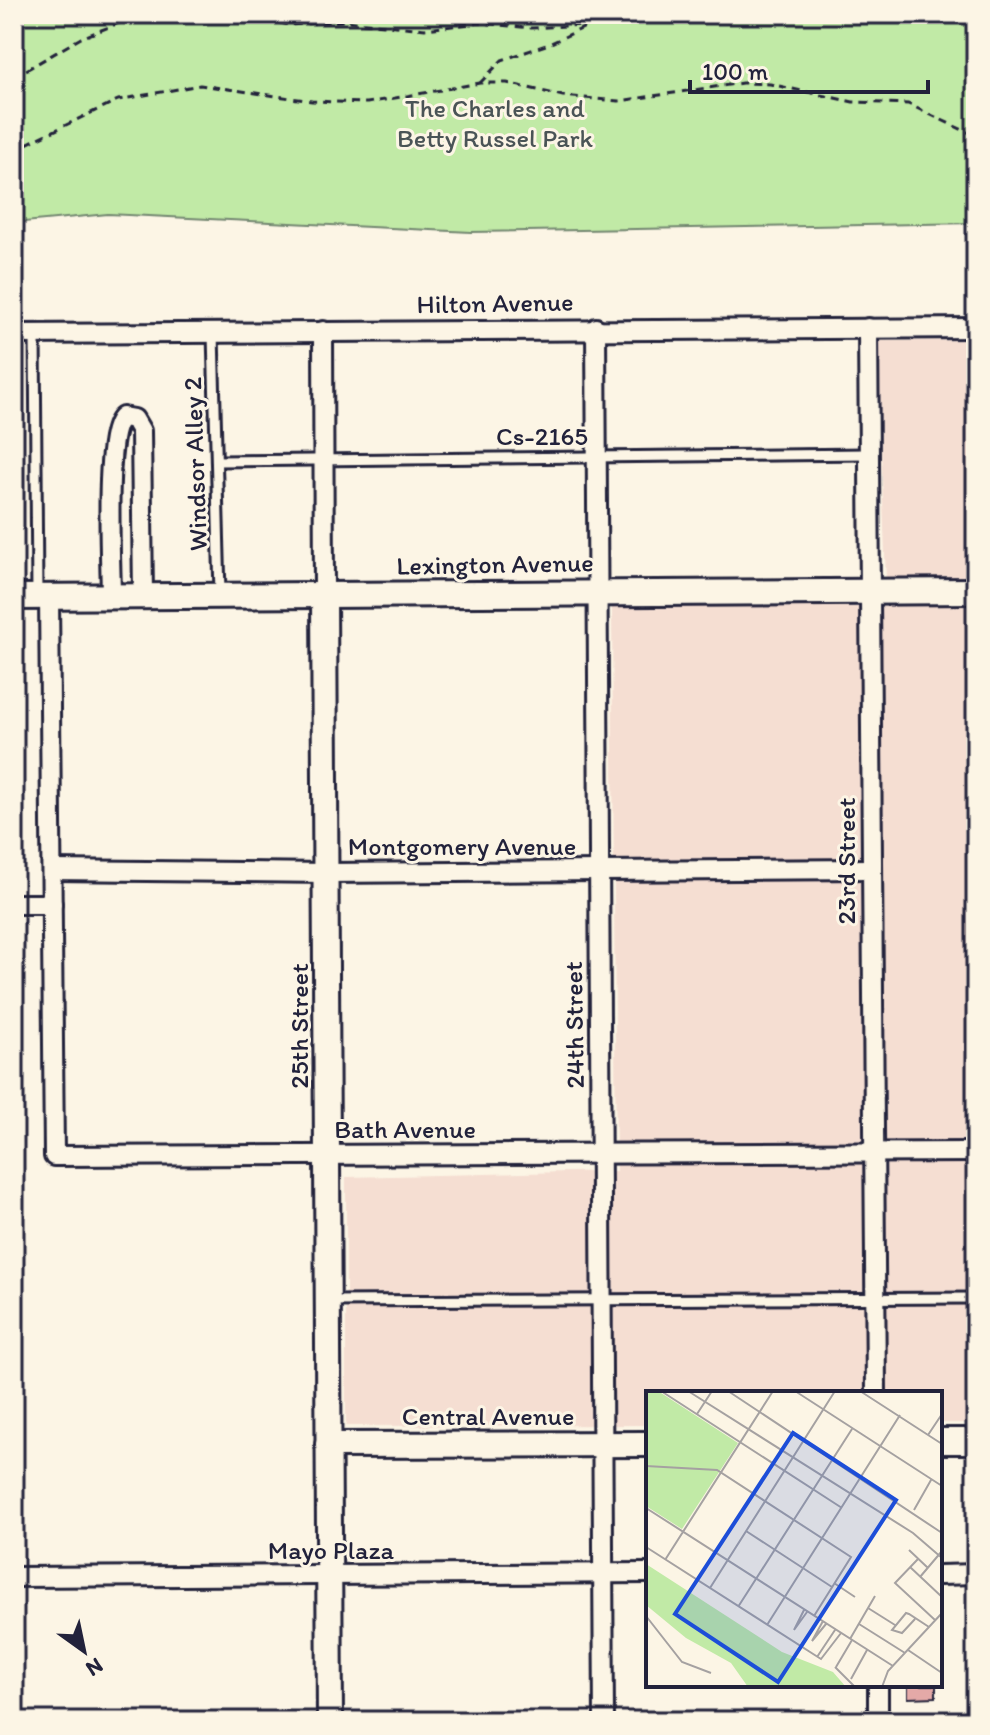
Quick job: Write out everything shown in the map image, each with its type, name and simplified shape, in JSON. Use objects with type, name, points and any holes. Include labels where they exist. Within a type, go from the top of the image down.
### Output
[{"type":"street","name":"24th Street","points":[[596,328],[604,1721]]},
{"type":"street","name":"23rd Street","points":[[868,328],[876,1391]]},
{"type":"street","name":"Hilton Avenue","points":[[14,334],[976,328]]},
{"type":"street","name":"25th Street","points":[[323,331],[330,1721]]},
{"type":"street","points":[[111,596],[111,473],[114,429],[123,417],[134,419],[141,431],[143,595]]},
{"type":"street","points":[[111,473],[142,473]]},
{"type":"street","points":[[111,523],[142,522]]},
{"type":"street","name":"Lexington Avenue","points":[[33,597],[598,591],[976,591]]},
{"type":"street","points":[[14,904],[52,904],[33,597]]},
{"type":"street","name":"Montgomery Avenue","points":[[52,870],[326,873],[872,869]]},
{"type":"street","name":"Bath Avenue","points":[[52,904],[54,1156],[976,1152]]},
{"type":"street","points":[[942,1441],[976,1441]]},
{"type":"street","name":"Central Avenue","points":[[328,1445],[646,1444]]},
{"type":"street","name":"Mayo Plaza","points":[[14,1577],[646,1573]]},
{"type":"street","points":[[942,1575],[976,1574]]},
{"type":"street","points":[[878,1687],[878,1721]]},
{"type":"lane","points":[[33,597],[35,334]]},
{"type":"lane","name":"Windsor Alley 2","points":[[213,334],[220,594]]},
{"type":"lane","name":"Cs-2165","points":[[217,461],[868,454]]},
{"type":"lane","points":[[328,1301],[976,1298]]},
{"type":"path","points":[[14,77],[81,38],[142,14]]},
{"type":"path","points":[[238,14],[289,25],[345,21],[425,29],[480,23],[531,28],[585,25]]},
{"type":"path","points":[[480,83],[502,60],[549,44],[613,14]]},
{"type":"path","points":[[14,150],[118,100],[172,87],[200,85],[312,101],[367,103],[480,83],[507,83],[563,96],[619,101],[742,83],[770,84],[853,102],[908,104],[967,132],[976,133]]},
{"type":"shaded area","points":[[976,340],[976,1423],[942,1423],[942,1391],[646,1391],[646,1425],[346,1426],[346,1177],[616,1171],[612,607],[887,607],[877,341]]},
{"type":"green space","name":"The Charles and Betty Russel Park","points":[[14,14],[976,14],[976,223],[471,232],[108,214],[14,223]]},
{"type":"building","points":[[908,1687],[936,1687],[936,1697],[908,1698]]}]
